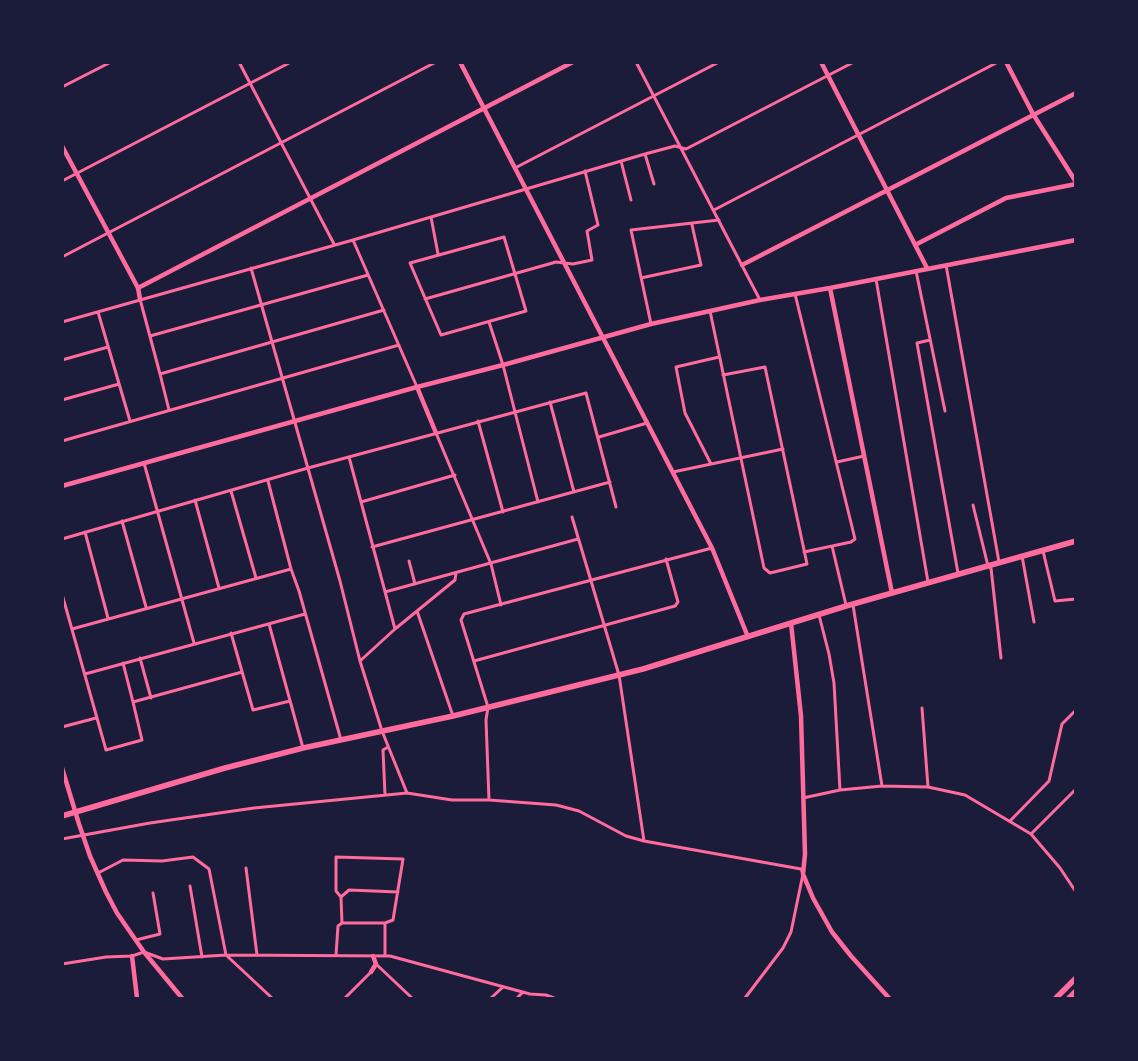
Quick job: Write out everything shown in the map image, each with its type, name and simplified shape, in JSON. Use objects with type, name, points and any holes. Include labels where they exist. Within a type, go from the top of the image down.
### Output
[{"type":"highway","points":[[62,816],[225,768],[303,748],[453,716],[643,670],[892,592],[1076,541]]},
{"type":"highway","points":[[1056,998],[1076,978]]},
{"type":"highway","points":[[1069,998],[1076,991]]},
{"type":"street","points":[[62,88],[110,62]]},
{"type":"street","points":[[239,62],[334,244]]},
{"type":"street","points":[[62,181],[291,62]]},
{"type":"street","points":[[62,257],[436,62]]},
{"type":"street","points":[[460,62],[712,548],[748,637]]},
{"type":"street","points":[[138,288],[573,62]]},
{"type":"street","points":[[636,62],[760,300]]},
{"type":"street","points":[[515,168],[719,62]]},
{"type":"street","points":[[821,62],[927,268]]},
{"type":"street","points":[[62,322],[353,240],[621,160],[674,146],[686,149],[854,62]]},
{"type":"street","points":[[714,210],[998,62]]},
{"type":"street","points":[[915,245],[1006,198],[1076,183],[1033,114],[1006,62]]},
{"type":"street","points":[[742,265],[1076,92]]},
{"type":"street","points":[[62,146],[138,288],[169,410]]},
{"type":"street","points":[[645,154],[654,184]]},
{"type":"street","points":[[621,160],[631,200]]},
{"type":"street","points":[[425,299],[556,262],[573,264],[592,260],[588,231],[598,225],[585,170]]},
{"type":"street","points":[[431,217],[438,254]]},
{"type":"street","points":[[651,324],[631,230],[719,220]]},
{"type":"street","points":[[641,278],[701,265],[692,224]]},
{"type":"street","points":[[504,236],[526,311],[441,335],[410,263],[438,254],[504,236]]},
{"type":"street","points":[[353,240],[473,519],[491,564],[501,604]]},
{"type":"street","points":[[62,486],[651,324],[760,300],[1076,240]]},
{"type":"street","points":[[946,265],[999,563]]},
{"type":"street","points":[[251,268],[340,581],[360,661],[382,731],[408,793]]},
{"type":"street","points":[[916,271],[945,411]]},
{"type":"street","points":[[150,336],[368,275]]},
{"type":"street","points":[[876,279],[928,582]]},
{"type":"street","points":[[830,288],[892,592]]},
{"type":"street","points":[[795,294],[855,539],[851,542],[804,552]]},
{"type":"street","points":[[160,374],[384,310]]},
{"type":"street","points":[[710,311],[740,459],[764,568],[770,573],[807,564],[765,367],[723,375]]},
{"type":"street","points":[[98,312],[130,422]]},
{"type":"street","points":[[489,322],[538,502]]},
{"type":"street","points":[[930,340],[917,343],[958,574]]},
{"type":"street","points":[[62,441],[399,346]]},
{"type":"street","points":[[62,360],[108,347]]},
{"type":"street","points":[[711,464],[685,414],[676,367],[719,357]]},
{"type":"street","points":[[62,400],[119,384]]},
{"type":"street","points":[[62,539],[308,468],[586,393],[616,507]]},
{"type":"street","points":[[550,402],[574,492]]},
{"type":"street","points":[[478,421],[502,512]]},
{"type":"street","points":[[599,437],[647,423]]},
{"type":"street","points":[[673,472],[783,449]]},
{"type":"street","points":[[837,462],[864,456]]},
{"type":"street","points":[[349,458],[395,629]]},
{"type":"street","points":[[144,463],[194,643]]},
{"type":"street","points":[[361,502],[455,475]]},
{"type":"street","points":[[268,481],[341,740]]},
{"type":"street","points":[[372,547],[610,482]]},
{"type":"street","points":[[231,491],[256,578]]},
{"type":"street","points":[[195,500],[219,588]]},
{"type":"street","points":[[973,505],[988,566],[991,568],[1000,658]]},
{"type":"street","points":[[572,517],[619,675],[644,841]]},
{"type":"street","points":[[122,521],[146,607]]},
{"type":"street","points":[[85,532],[108,618]]},
{"type":"street","points":[[385,592],[578,539]]},
{"type":"street","points":[[832,546],[846,606]]},
{"type":"street","points":[[489,800],[486,720],[488,707],[461,620],[464,614],[712,548]]},
{"type":"street","points":[[1043,550],[1055,602],[1076,599]]},
{"type":"street","points":[[1022,556],[1034,622]]},
{"type":"street","points":[[474,661],[675,606],[678,602],[666,559]]},
{"type":"street","points":[[409,561],[415,584]]},
{"type":"street","points":[[72,629],[291,568]]},
{"type":"street","points":[[360,661],[395,629],[455,580],[456,573]]},
{"type":"street","points":[[62,594],[106,750],[142,740],[123,663]]},
{"type":"street","points":[[853,604],[882,786]]},
{"type":"street","points":[[417,611],[453,716]]},
{"type":"street","points":[[85,674],[231,632],[304,614]]},
{"type":"street","points":[[819,614],[834,683],[840,790]]},
{"type":"street","points":[[747,998],[783,948],[791,932],[803,874],[805,854],[801,716],[791,623]]},
{"type":"street","points":[[269,624],[303,748]]},
{"type":"street","points":[[231,632],[253,710],[290,701]]},
{"type":"street","points":[[140,658],[151,698]]},
{"type":"street","points":[[133,702],[242,672]]},
{"type":"street","points":[[922,708],[928,787]]},
{"type":"street","points":[[1010,821],[1049,781],[1062,724],[1076,710]]},
{"type":"street","points":[[62,727],[96,718]]},
{"type":"street","points":[[385,795],[383,750],[388,747]]},
{"type":"street","points":[[62,768],[82,835],[97,873],[117,913],[144,952],[182,998]]},
{"type":"street","points":[[802,798],[840,790],[882,786],[928,787],[965,795],[1031,834],[1060,868],[1076,892]]},
{"type":"street","points":[[1031,834],[1076,789]]},
{"type":"street","points":[[62,839],[150,822],[254,808],[408,793],[452,800],[489,800],[556,805],[579,810],[626,836],[644,841],[801,869],[813,898],[832,932],[851,956],[890,998]]},
{"type":"street","points":[[97,873],[123,860],[162,861],[192,857],[208,869],[226,955],[272,998]]},
{"type":"street","points":[[336,955],[338,926],[342,923],[384,924],[393,920],[403,859],[336,857],[336,891],[341,897],[342,923]]},
{"type":"street","points":[[246,868],[257,955]]},
{"type":"street","points":[[190,886],[202,957]]},
{"type":"street","points":[[341,897],[349,890],[398,892]]},
{"type":"street","points":[[136,940],[160,934],[153,893]]},
{"type":"street","points":[[384,924],[385,956]]},
{"type":"street","points":[[62,964],[106,957],[132,956],[144,952],[163,959],[226,955],[390,956],[503,987],[554,998]]},
{"type":"street","points":[[132,956],[137,998]]},
{"type":"street","points":[[373,956],[376,964],[412,998]]},
{"type":"street","points":[[346,998],[371,972],[376,964]]},
{"type":"street","points":[[492,998],[503,987]]},
{"type":"street","points":[[517,998],[523,992]]}]
